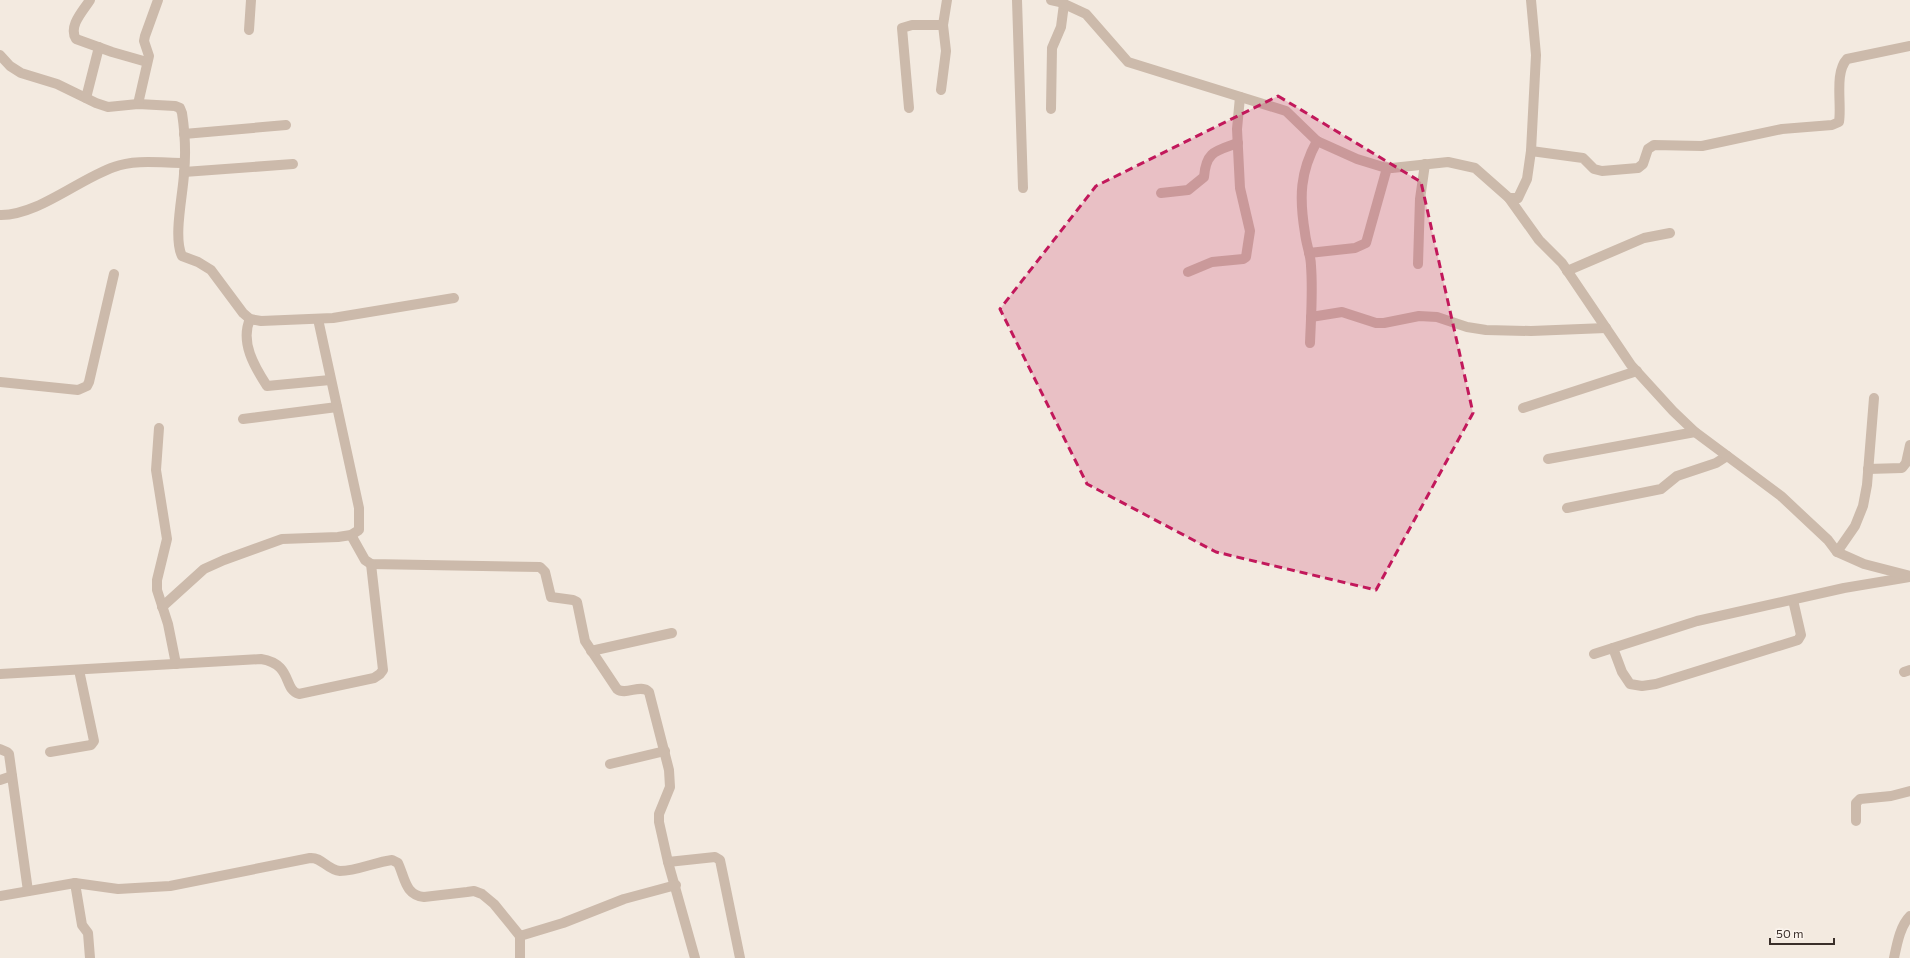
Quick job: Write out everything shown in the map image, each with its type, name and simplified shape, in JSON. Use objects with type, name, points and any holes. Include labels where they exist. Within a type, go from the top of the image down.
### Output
[{"type":"street","points":[[90,0],[74,24],[73,35],[76,39],[99,48],[147,62]]},
{"type":"street","points":[[138,104],[149,56],[144,41],[158,0]]},
{"type":"street","points":[[250,30],[251,0]]},
{"type":"street","points":[[941,90],[946,51],[944,25],[947,0]]},
{"type":"street","points":[[1017,0],[1023,188]]},
{"type":"street","points":[[1051,0],[1086,14],[1128,62],[1240,98],[1286,110],[1317,141],[1357,159],[1387,168],[1448,162],[1475,168],[1509,198],[1540,240],[1567,271],[1637,371],[1673,411],[1695,432],[1781,496],[1828,540],[1837,552],[1864,564],[1910,577]]},
{"type":"street","points":[[1509,198],[1518,198],[1526,180],[1531,151],[1536,54],[1530,0]]},
{"type":"street","points":[[1051,110],[1052,48],[1061,27],[1064,4]]},
{"type":"street","points":[[909,108],[902,28],[912,25],[944,25]]},
{"type":"street","points":[[1531,151],[1583,158],[1594,169],[1602,171],[1638,168],[1643,164],[1648,149],[1654,145],[1702,146],[1782,129],[1832,125],[1838,122],[1840,113],[1840,73],[1842,64],[1847,60],[1910,46]]},
{"type":"street","points":[[86,98],[99,48]]},
{"type":"street","points":[[0,55],[10,66],[21,73],[56,84],[86,98],[108,106],[138,104],[175,106],[180,108],[182,112],[184,134],[184,168],[179,217],[180,250],[182,256],[198,262],[211,270],[243,313],[250,319],[261,321],[318,319],[454,298]]},
{"type":"street","points":[[1188,272],[1212,262],[1243,259],[1246,257],[1250,231],[1240,188],[1237,129],[1240,98]]},
{"type":"street","points":[[184,134],[286,125]]},
{"type":"street","points":[[1310,343],[1312,290],[1309,253],[1305,232],[1302,187],[1307,158],[1317,141]]},
{"type":"street","points":[[1161,193],[1179,192],[1193,187],[1204,177],[1205,162],[1211,156],[1219,150],[1238,143]]},
{"type":"street","points":[[0,215],[21,213],[34,208],[115,166],[140,163],[184,168],[292,164]]},
{"type":"street","points":[[1418,264],[1420,199],[1425,164]]},
{"type":"street","points":[[1309,253],[1355,248],[1366,243],[1387,168]]},
{"type":"street","points":[[1567,271],[1644,238],[1670,233]]},
{"type":"street","points":[[0,382],[78,390],[87,386],[114,274]]},
{"type":"street","points":[[1311,317],[1342,312],[1376,323],[1384,323],[1419,316],[1437,317],[1467,328],[1486,330],[1531,331],[1606,328]]},
{"type":"street","points":[[250,319],[246,329],[246,338],[257,370],[267,386],[330,380]]},
{"type":"street","points":[[166,603],[204,569],[268,543],[293,537],[351,535],[356,534],[361,527],[359,508],[330,380],[318,319]]},
{"type":"street","points":[[1523,408],[1637,371]]},
{"type":"street","points":[[1837,552],[1855,526],[1865,498],[1874,398]]},
{"type":"street","points":[[243,419],[337,407]]},
{"type":"street","points":[[159,428],[156,470],[167,539],[157,580],[157,590],[166,603],[168,624],[176,664]]},
{"type":"street","points":[[1548,460],[1695,432]]},
{"type":"street","points":[[1868,469],[1902,468],[1906,462],[1910,445]]},
{"type":"street","points":[[1567,508],[1661,489],[1677,476],[1716,463],[1727,456]]},
{"type":"street","points":[[351,535],[365,560],[371,564],[540,567],[545,572],[551,597],[573,600],[577,602],[585,641],[620,691],[644,689],[649,692],[670,770],[670,787],[659,814],[668,862],[676,885],[679,902],[695,958]]},
{"type":"street","points":[[0,674],[261,659],[278,664],[284,672],[293,691],[299,694],[374,678],[383,670],[371,564]]},
{"type":"street","points":[[1594,654],[1697,621],[1844,588],[1910,577]]},
{"type":"street","points":[[1613,648],[1622,672],[1630,684],[1642,686],[1656,684],[1798,640],[1801,635],[1793,600]]},
{"type":"street","points":[[591,651],[672,633]]},
{"type":"street","points":[[50,752],[91,745],[94,741],[79,670]]},
{"type":"street","points":[[0,749],[8,753],[28,891]]},
{"type":"street","points":[[610,764],[665,751]]},
{"type":"street","points":[[0,780],[12,776]]},
{"type":"street","points":[[1856,821],[1856,803],[1860,800],[1891,796],[1910,790]]},
{"type":"street","points":[[668,862],[715,857],[720,860],[740,958]]},
{"type":"street","points":[[0,896],[75,883],[118,889],[141,889],[182,884],[310,858],[316,858],[328,867],[341,871],[392,860],[398,863],[407,888],[411,894],[417,897],[474,891],[482,894],[494,904],[520,936],[520,958]]},
{"type":"street","points":[[75,883],[82,925],[88,933],[90,958]]},
{"type":"street","points":[[520,936],[563,923],[624,899],[676,885]]},
{"type":"street","points":[[1894,958],[1897,940],[1906,920],[1910,916]]},
{"type":"highlighted area","points":[[1278,96],[1421,182],[1473,413],[1376,590],[1216,552],[1087,484],[1000,309],[1096,186]]}]
